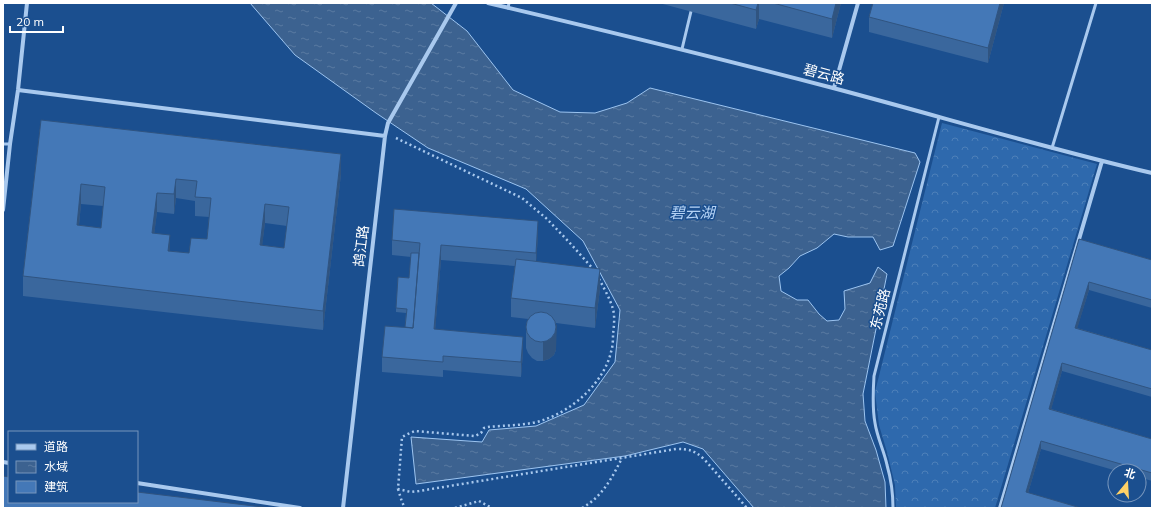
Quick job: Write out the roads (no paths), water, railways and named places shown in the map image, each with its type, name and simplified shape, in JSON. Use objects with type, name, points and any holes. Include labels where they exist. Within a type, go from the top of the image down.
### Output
[{"type":"street","points":[[3,210],[27,3]]},
{"type":"street","name":"鸪江路","points":[[342,508],[385,136],[388,123],[456,3]]},
{"type":"street","name":"碧云路","points":[[488,3],[508,5],[682,49],[834,88],[1052,148],[1152,173]]},
{"type":"street","points":[[834,88],[858,3]]},
{"type":"street","points":[[18,90],[385,136]]},
{"type":"street","points":[[1000,508],[1102,161]]},
{"type":"street","points":[[138,483],[300,508]]},
{"type":"lane","points":[[682,49],[693,3]]},
{"type":"lane","points":[[1052,148],[1096,3]]},
{"type":"lane","name":"东苑路","points":[[893,508],[893,493],[887,465],[875,424],[873,405],[874,376],[939,117]]},
{"type":"lane","points":[[3,144],[10,144]]},
{"type":"water","name":"碧云湖","points":[[250,3],[431,3],[467,31],[513,90],[560,112],[595,113],[627,103],[650,88],[915,153],[920,162],[893,246],[880,250],[873,237],[848,237],[834,234],[817,248],[800,256],[779,276],[781,291],[797,300],[808,300],[819,314],[827,321],[839,320],[845,309],[844,291],[870,283],[878,267],[887,274],[863,394],[865,421],[876,450],[885,482],[886,508],[754,508],[703,449],[683,442],[625,456],[416,484],[411,437],[482,442],[489,430],[536,426],[584,405],[615,362],[620,310],[583,241],[526,189],[428,148],[376,113],[295,55]]}]
